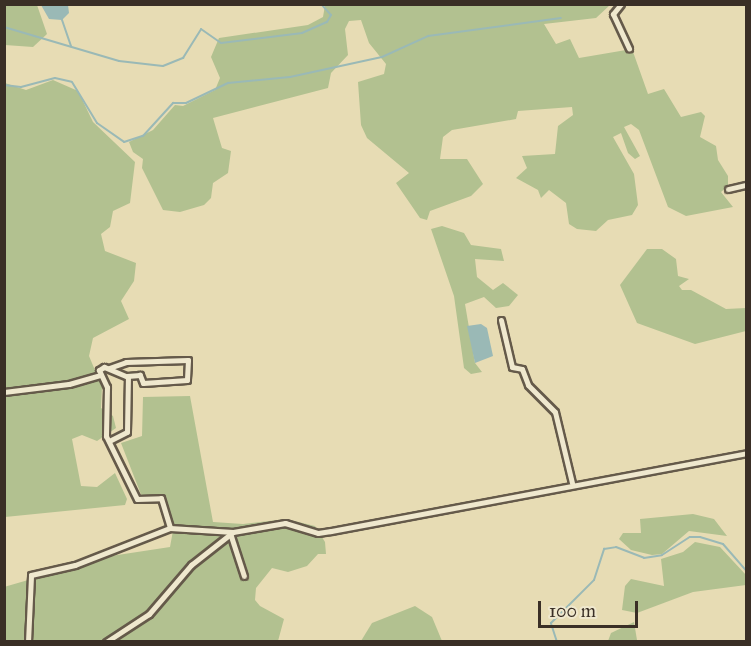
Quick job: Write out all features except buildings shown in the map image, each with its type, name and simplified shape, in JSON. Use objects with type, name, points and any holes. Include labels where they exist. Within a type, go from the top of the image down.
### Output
[{"type":"street","points":[[621,4],[614,14],[629,48]]},
{"type":"street","points":[[728,189],[747,185]]},
{"type":"street","points":[[501,320],[512,367],[522,369],[528,385],[555,412],[572,483]]},
{"type":"street","points":[[109,368],[127,376],[140,375],[143,383],[187,380],[188,360],[126,362],[100,369],[107,387],[104,429],[109,441],[138,499],[161,498],[170,528]]},
{"type":"street","points":[[4,392],[101,375]]},
{"type":"street","points":[[109,441],[127,432],[127,376]]},
{"type":"street","points":[[28,642],[31,575],[75,565],[170,528],[232,532],[285,524],[318,533],[432,515],[461,504],[747,453]]},
{"type":"street","points":[[232,532],[244,576]]},
{"type":"street","points":[[106,642],[149,614],[191,565],[232,532]]},
{"type":"green space","points":[[5,4],[37,5],[47,34],[33,47],[5,45]]},
{"type":"green space","points":[[325,5],[610,5],[596,18],[544,24],[556,44],[570,39],[579,58],[632,49],[648,94],[664,89],[681,117],[701,112],[705,116],[700,137],[716,146],[718,160],[728,176],[728,186],[721,192],[733,207],[686,216],[668,207],[639,130],[631,124],[624,127],[640,156],[635,159],[628,153],[621,133],[613,137],[634,174],[638,205],[632,215],[608,220],[596,231],[577,229],[569,224],[566,203],[549,190],[541,198],[538,190],[516,178],[527,168],[522,156],[555,154],[558,126],[573,115],[572,107],[518,111],[516,119],[452,130],[443,137],[440,159],[467,159],[483,184],[471,196],[430,211],[427,220],[420,218],[396,183],[409,173],[367,138],[361,125],[358,82],[384,74],[386,64],[369,43],[361,20],[349,21],[345,29],[348,55],[331,73],[328,88],[213,118],[222,148],[231,151],[228,173],[213,183],[211,198],[204,205],[180,212],[163,210],[142,168],[143,159],[133,152],[129,142],[153,130],[175,105],[183,106],[215,90],[220,78],[211,57],[219,38],[308,25],[323,17]]},
{"type":"green space","points":[[53,80],[78,91],[93,122],[135,162],[130,203],[113,211],[110,227],[101,234],[105,251],[136,263],[134,281],[121,301],[129,319],[93,338],[89,356],[102,387],[101,408],[113,416],[116,428],[97,441],[82,435],[72,439],[81,486],[97,487],[115,473],[127,499],[125,505],[5,517],[5,83],[26,90]]},
{"type":"green space","points":[[442,226],[464,233],[471,245],[501,249],[504,261],[475,259],[477,277],[493,290],[503,283],[518,295],[509,306],[496,308],[484,297],[465,304],[475,363],[482,372],[471,374],[464,368],[454,296],[431,229]]},
{"type":"green space","points":[[647,249],[662,249],[676,259],[678,276],[689,279],[679,286],[682,290],[691,290],[726,309],[746,308],[746,331],[695,344],[637,323],[620,285]]},
{"type":"green space","points":[[190,396],[213,522],[243,524],[286,519],[315,526],[325,542],[326,554],[318,554],[307,566],[288,572],[272,568],[256,588],[255,600],[260,606],[284,619],[278,641],[5,641],[4,587],[111,556],[170,547],[174,525],[166,498],[142,497],[121,443],[142,436],[143,397]]},
{"type":"green space","points":[[693,514],[714,519],[727,536],[689,531],[662,554],[652,555],[631,550],[619,539],[623,533],[641,533],[640,519]]},
{"type":"green space","points":[[695,542],[720,547],[746,575],[746,585],[693,592],[637,613],[622,610],[625,586],[631,579],[664,586],[661,559],[683,552]]},
{"type":"green space","points":[[415,606],[432,617],[442,641],[361,641],[372,623]]},
{"type":"green space","points":[[634,622],[637,640],[608,641],[611,633]]},
{"type":"water","points":[[41,5],[68,5],[69,13],[62,20],[49,19]]},
{"type":"water","points":[[481,324],[487,328],[493,356],[475,363],[467,326]]},
{"type":"waterway","points":[[4,27],[119,61],[163,66],[183,58],[201,29],[221,43],[302,33],[327,22],[331,15],[321,4]]},
{"type":"waterway","points":[[61,17],[71,46]]},
{"type":"waterway","points":[[4,85],[21,87],[55,78],[72,82],[97,123],[124,142],[143,136],[173,103],[186,103],[228,83],[290,77],[382,57],[428,36],[561,18]]},
{"type":"waterway","points":[[557,642],[551,623],[594,580],[604,549],[616,547],[644,558],[662,555],[690,537],[700,537],[723,544],[746,570]]}]
